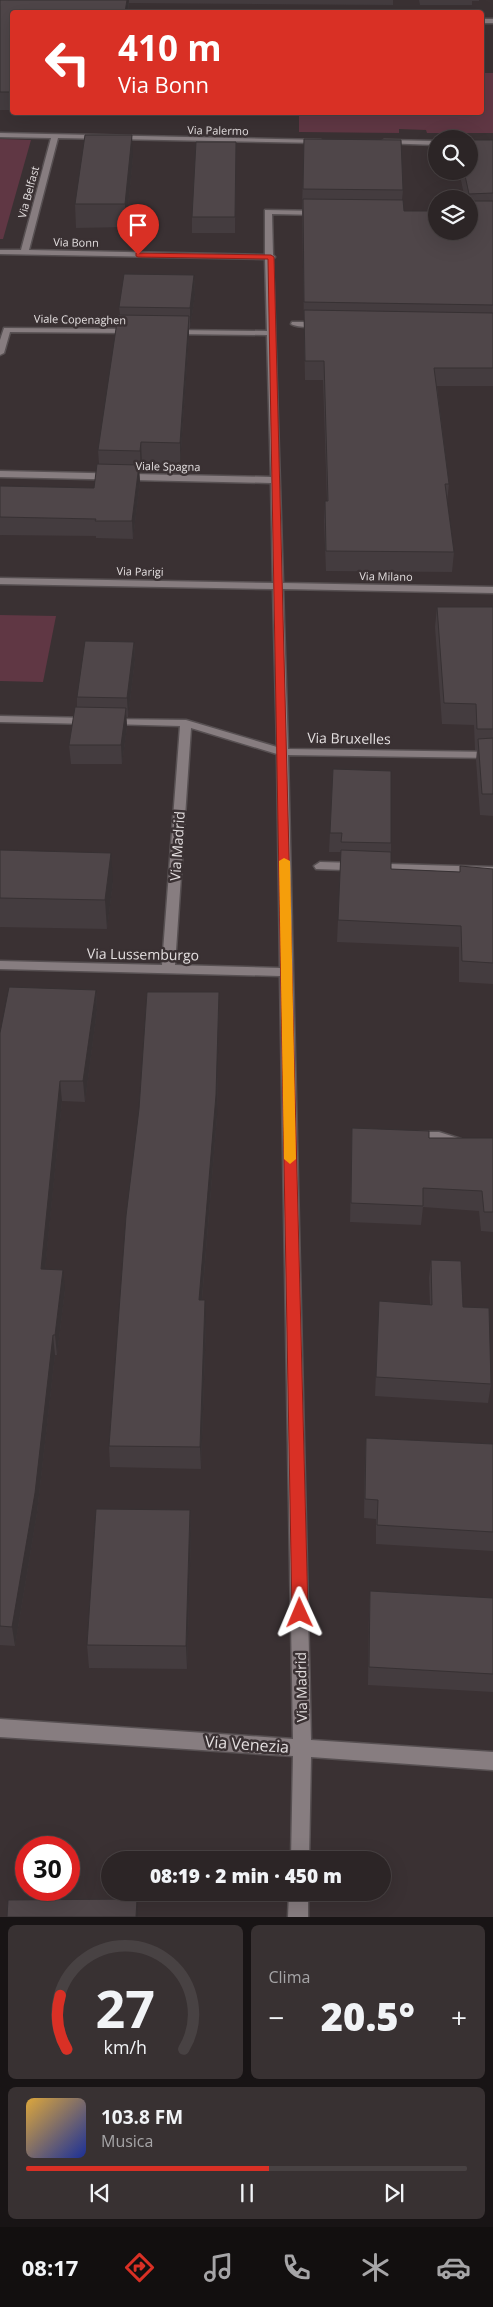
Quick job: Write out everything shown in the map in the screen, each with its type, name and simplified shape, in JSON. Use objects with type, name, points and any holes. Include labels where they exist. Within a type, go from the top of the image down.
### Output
[{"type":"street","name":"Via Palermo","points":[[0,135],[332,142]]},
{"type":"street","name":"Via Belfast","points":[[24,253],[55,136]]},
{"type":"street","points":[[380,142],[428,143]]},
{"type":"street","name":"Via Madrid","points":[[300,1851],[302,1748],[279,586],[271,257],[268,212],[328,213]]},
{"type":"street","name":"Via Bonn","points":[[0,252],[271,257]]},
{"type":"street","points":[[295,324],[335,325]]},
{"type":"street","name":"Viale Copenaghen","points":[[0,353],[7,330],[144,332]]},
{"type":"street","points":[[164,332],[272,333]]},
{"type":"street","name":"Viale Spagna","points":[[0,474],[276,480]]},
{"type":"street","name":"Via Parigi","points":[[0,581],[279,586]]},
{"type":"street","name":"Via Milano","points":[[279,586],[493,590]]},
{"type":"street","name":"Via Bruxelles","points":[[0,719],[186,723],[282,752],[493,754]]},
{"type":"street","name":"Via Madrid","points":[[168,970],[186,723]]},
{"type":"street","points":[[320,866],[493,872]]},
{"type":"street","name":"Via Lussemburgo","points":[[0,965],[286,972]]},
{"type":"street","points":[[412,1137],[439,1137],[466,1147]]},
{"type":"street","name":"Via Venezia","points":[[0,1728],[493,1761]]},
{"type":"street","points":[[298,1917],[299,1901]]},
{"type":"shaded area","points":[[484,73],[493,73],[493,133],[478,133],[478,130],[428,130],[427,133],[426,130],[399,129],[399,133],[299,132],[299,115],[484,115]]},
{"type":"shaded area","points":[[0,139],[31,140],[3,239],[0,239]]},
{"type":"shaded area","points":[[0,615],[56,616],[43,682],[0,681]]},
{"type":"building","points":[[0,0],[127,0],[125,10],[10,10],[10,92],[0,92]]},
{"type":"building","points":[[85,135],[132,135],[125,204],[75,204]]},
{"type":"building","points":[[304,139],[401,140],[403,190],[303,189]]},
{"type":"building","points":[[478,140],[493,140],[493,193],[478,194],[478,190],[468,190],[466,180],[478,180]]},
{"type":"building","points":[[196,142],[236,142],[235,217],[192,217]]},
{"type":"building","points":[[303,199],[403,200],[404,211],[428,211],[428,240],[478,240],[478,201],[493,201],[493,305],[304,302]]},
{"type":"building","points":[[124,274],[194,275],[190,308],[119,307]]},
{"type":"building","points":[[304,310],[493,313],[493,368],[434,368],[449,484],[445,484],[454,552],[326,551],[325,501],[328,501],[324,361],[305,361]]},
{"type":"building","points":[[118,315],[189,316],[180,443],[141,442],[140,451],[98,450]]},
{"type":"building","points":[[97,464],[139,465],[132,521],[0,517],[0,486],[94,488]]},
{"type":"building","points":[[437,607],[493,607],[493,729],[477,729],[476,704],[444,703]]},
{"type":"building","points":[[85,641],[134,642],[127,698],[77,697]]},
{"type":"building","points":[[75,707],[126,708],[121,745],[69,745]]},
{"type":"building","points":[[493,738],[493,794],[482,794],[478,739]]},
{"type":"building","points":[[333,769],[391,771],[391,843],[341,842],[342,833],[330,833]]},
{"type":"building","points":[[0,850],[111,853],[105,900],[0,898]]},
{"type":"building","points":[[341,850],[391,852],[391,869],[460,872],[460,866],[493,869],[493,963],[462,961],[461,926],[338,920]]},
{"type":"building","points":[[9,987],[96,990],[83,1081],[60,1081],[41,1269],[63,1270],[55,1335],[53,1335],[35,1493],[12,1627],[0,1626],[0,1033]]},
{"type":"building","points":[[147,992],[219,992],[216,1095],[199,1300],[205,1300],[200,1447],[109,1446],[126,1216],[139,1109]]},
{"type":"building","points":[[352,1128],[429,1131],[429,1138],[493,1138],[493,1212],[484,1212],[482,1191],[423,1188],[423,1206],[351,1203]]},
{"type":"building","points":[[431,1260],[461,1261],[463,1307],[489,1308],[491,1384],[376,1377],[379,1301],[432,1305]]},
{"type":"building","points":[[366,1438],[493,1444],[493,1532],[377,1525],[378,1500],[365,1499]]},
{"type":"building","points":[[96,1509],[190,1510],[186,1646],[87,1645]]},
{"type":"building","points":[[370,1591],[493,1598],[493,1674],[369,1667]]},
{"type":"building","points":[[80,1899],[137,1901],[136,1917],[7,1917],[8,1900],[80,1901]]},
{"type":"slow traffic","points":[[284,861],[290,1159]]},
{"type":"route","points":[[138,255],[271,257],[300,1613]]}]
